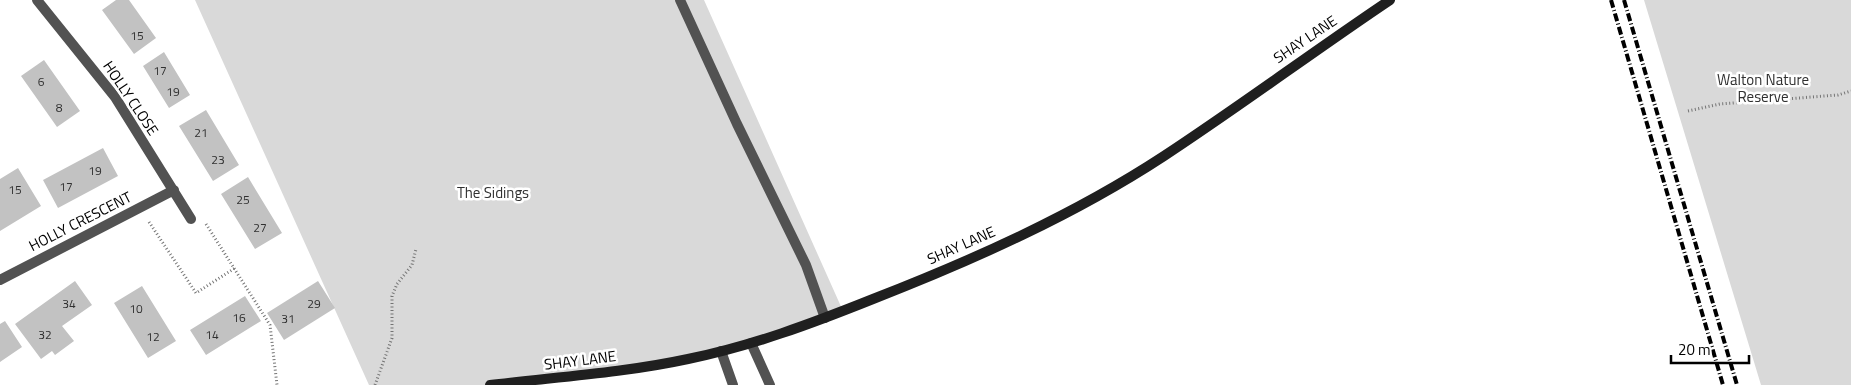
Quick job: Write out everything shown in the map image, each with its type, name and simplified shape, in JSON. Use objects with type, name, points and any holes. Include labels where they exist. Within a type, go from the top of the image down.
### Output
[{"type":"main road","name":"SHAY LANE","points":[[490,385],[640,368],[751,343],[826,318],[994,248],[1093,198],[1163,156],[1390,0]]},
{"type":"street","name":"HOLLY CLOSE","points":[[37,0],[115,97],[191,219]]},
{"type":"street","points":[[680,0],[737,124],[806,265],[826,318]]},
{"type":"street","name":"HOLLY CRESCENT","points":[[0,280],[174,190]]},
{"type":"street","points":[[751,343],[770,385]]},
{"type":"street","points":[[720,351],[733,385]]},
{"type":"path","points":[[1688,111],[1720,104],[1838,95],[1851,91]]},
{"type":"path","points":[[139,208],[196,293],[235,268]]},
{"type":"path","points":[[191,219],[199,213],[270,325],[277,385]]},
{"type":"path","points":[[375,385],[392,338],[392,296],[397,284],[412,265],[416,249]]},
{"type":"green space","name":"The Sidings","points":[[195,0],[704,0],[843,311],[689,359],[490,385],[369,385]]},
{"type":"green space","name":"Walton Nature Reserve","points":[[1644,0],[1851,0],[1851,385],[1761,385]]},
{"type":"building","points":[[116,0],[129,0],[156,38],[134,54],[102,10]]},
{"type":"building","points":[[164,52],[190,95],[169,108],[143,66]]},
{"type":"building","points":[[44,60],[80,111],[57,127],[21,76]]},
{"type":"building","points":[[206,110],[239,165],[213,181],[179,126]]},
{"type":"building","points":[[103,148],[118,176],[58,208],[43,180]]},
{"type":"building","points":[[18,168],[41,206],[0,231],[0,179]]},
{"type":"building","points":[[248,177],[282,233],[255,249],[221,194]]},
{"type":"building","points":[[75,281],[92,305],[62,326],[74,341],[55,355],[52,351],[41,359],[15,324]]},
{"type":"building","points":[[318,281],[335,308],[284,340],[267,313]]},
{"type":"building","points":[[142,286],[176,341],[148,358],[114,303]]},
{"type":"building","points":[[245,296],[261,321],[206,355],[190,330]]},
{"type":"building","points":[[5,321],[22,347],[0,362],[0,324]]},
{"type":"railway","points":[[1611,0],[1723,385]]},
{"type":"railway","points":[[1624,0],[1737,385]]}]
